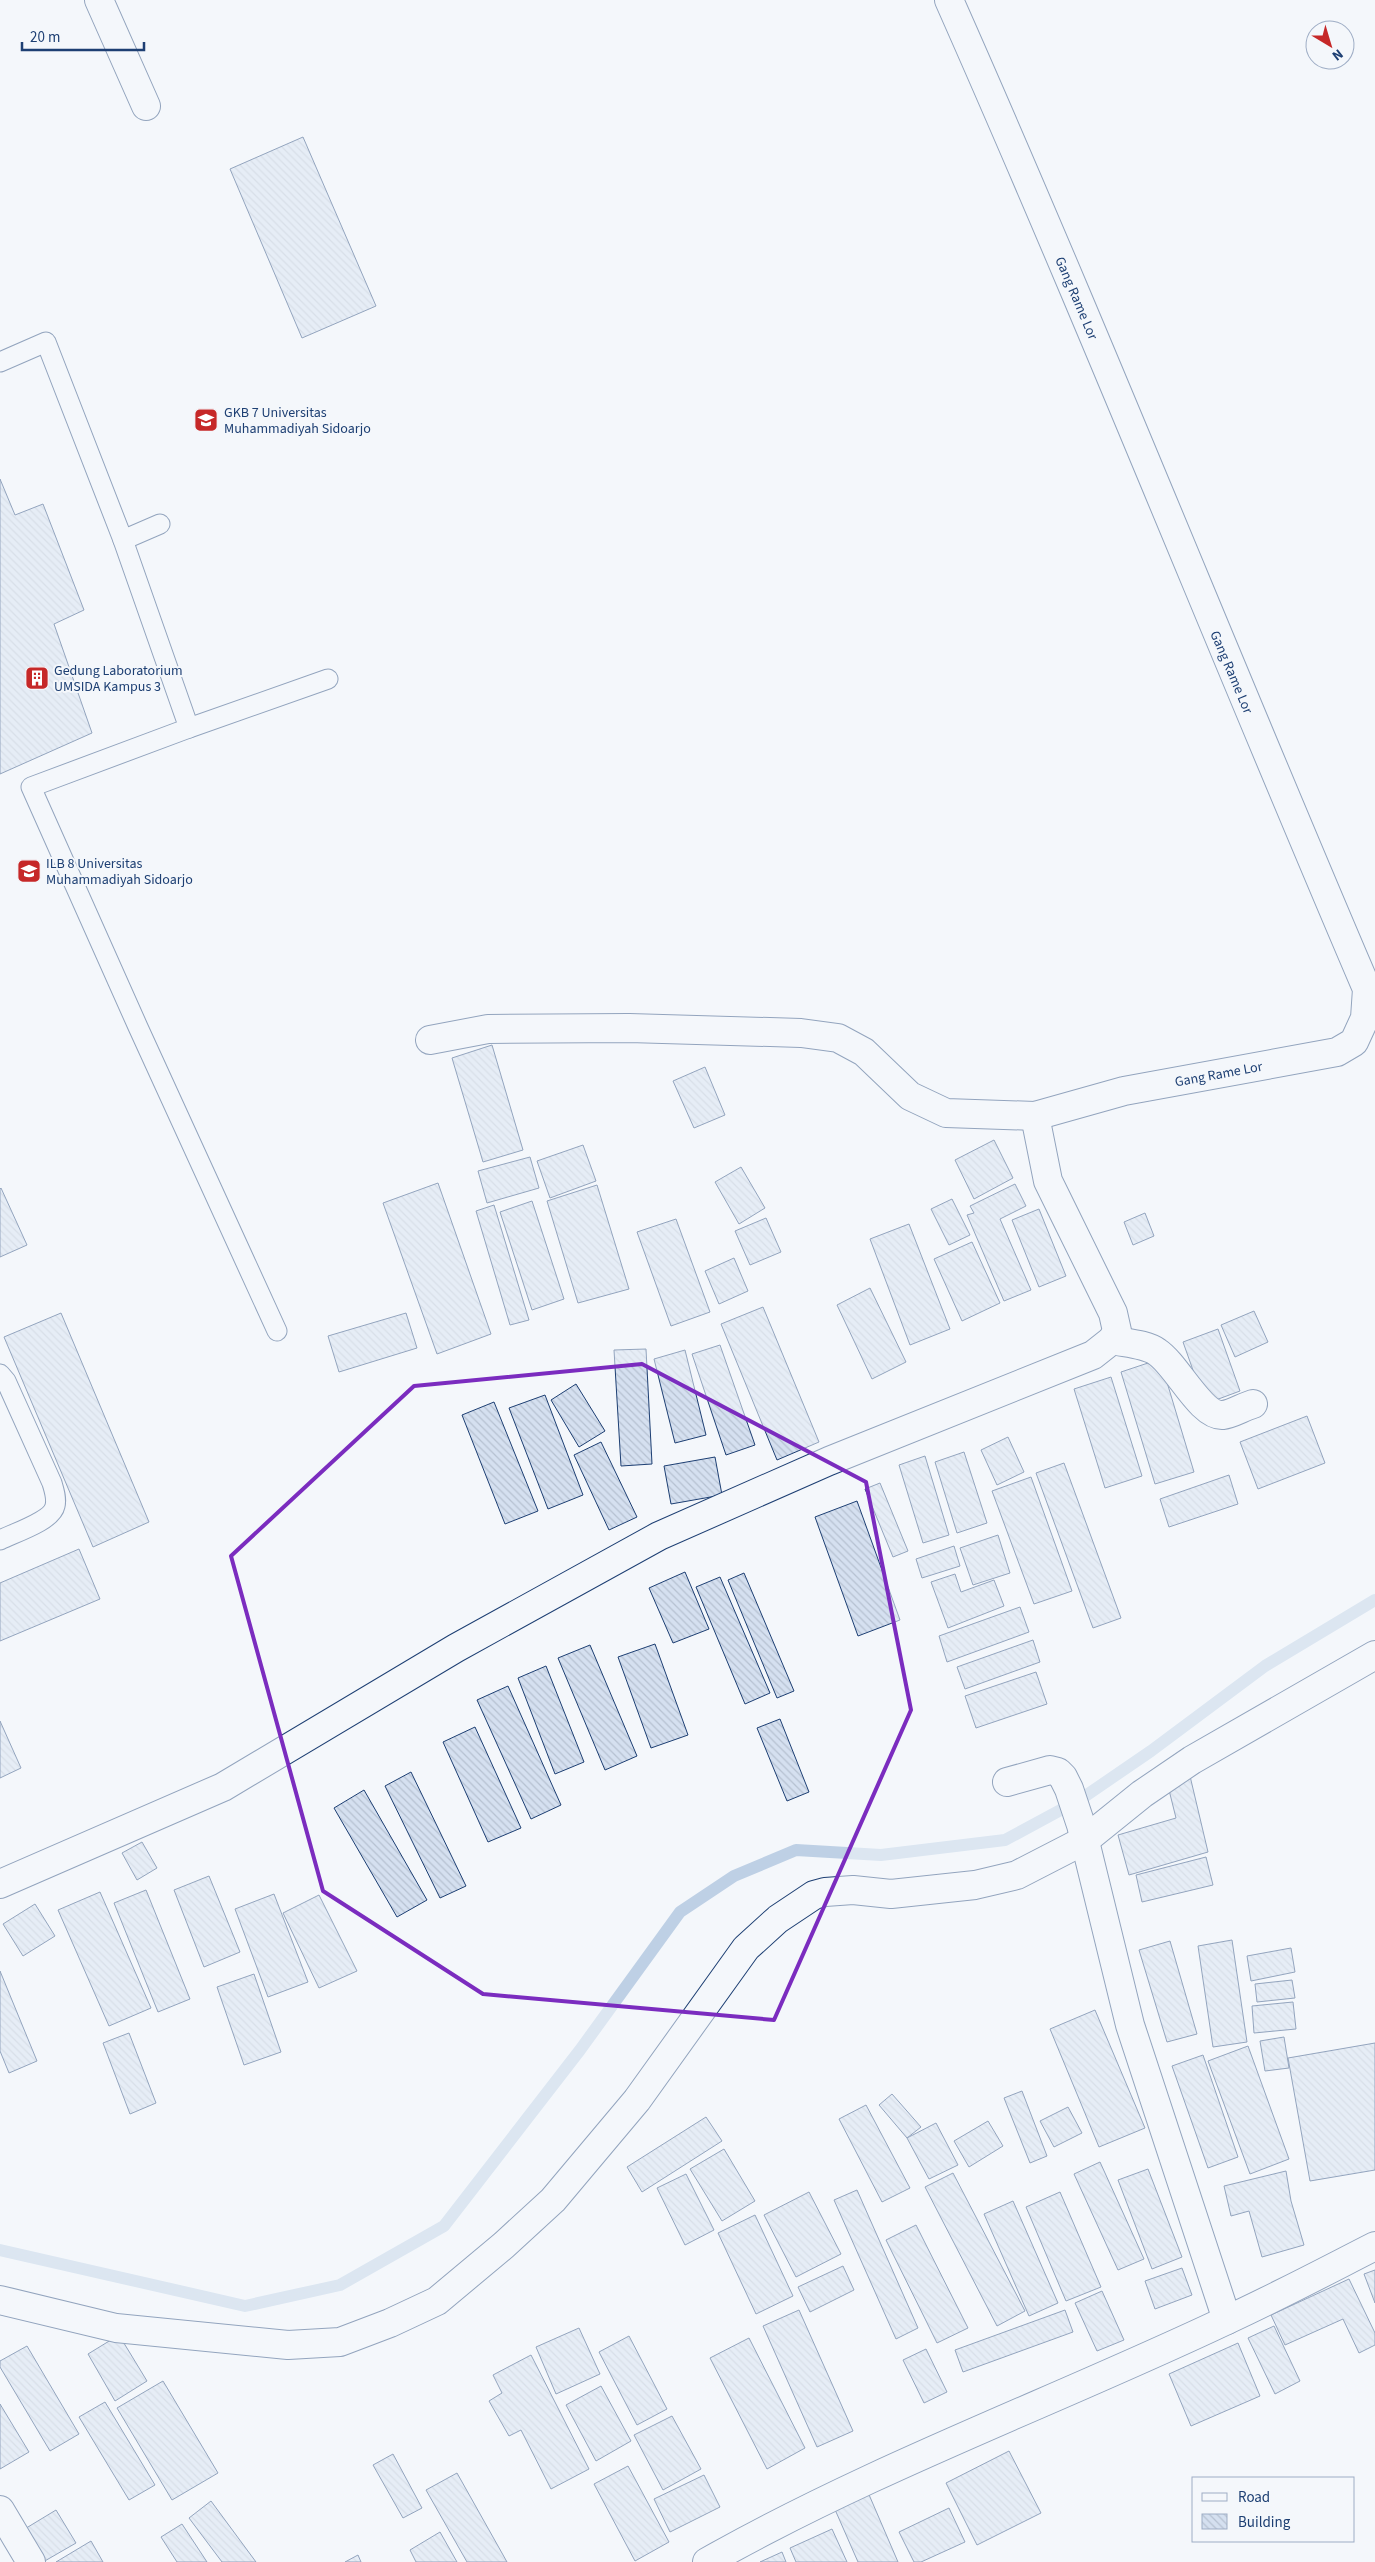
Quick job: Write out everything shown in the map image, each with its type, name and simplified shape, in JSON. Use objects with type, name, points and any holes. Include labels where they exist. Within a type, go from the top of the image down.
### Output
[{"type":"street","points":[[99,0],[146,106]]},
{"type":"street","name":"Gang Rame Lor","points":[[430,1040],[488,1029],[629,1028],[800,1033],[838,1038],[864,1052],[910,1096],[946,1113],[1035,1116],[1124,1091],[1337,1052],[1354,1042],[1365,1018],[1366,989],[1015,150],[949,0]]},
{"type":"street","points":[[0,1884],[223,1787],[456,1648],[659,1536],[829,1461],[1093,1355],[1112,1340],[1117,1331],[1113,1312],[1048,1181],[1035,1116]]},
{"type":"street","points":[[1112,1340],[1156,1350],[1174,1366],[1199,1402],[1212,1413],[1223,1414],[1252,1404]]},
{"type":"street","points":[[0,2300],[116,2328],[288,2344],[340,2342],[390,2323],[437,2301],[504,2245],[553,2200],[637,2100],[746,1948],[778,1919],[814,1895],[825,1892],[853,1890],[891,1894],[975,1885],[1017,1875],[1192,1760],[1375,1655]]},
{"type":"street","points":[[1007,1782],[1050,1770],[1058,1772],[1069,1788],[1083,1832],[1130,2025],[1227,2320]]},
{"type":"street","points":[[707,2562],[768,2527],[857,2484],[1227,2320],[1375,2246]]},
{"type":"street","points":[[0,2510],[31,2562]]},
{"type":"lane","points":[[0,362],[46,342],[123,540],[189,728]]},
{"type":"lane","points":[[123,540],[160,524]]},
{"type":"lane","points":[[277,1331],[138,1027],[32,787],[189,728],[328,679]]},
{"type":"lane","points":[[0,1374],[6,1381],[52,1483],[55,1494],[55,1507],[49,1517],[0,1540]]},
{"type":"highlighted area","points":[[642,1364],[866,1482],[911,1710],[774,2020],[483,1994],[323,1891],[231,1556],[414,1386]]},
{"type":"building","points":[[303,137],[376,306],[302,338],[230,169]]},
{"type":"building","name":"Gedung Laboratorium UMSIDA Kampus 3","points":[[0,479],[15,515],[43,504],[84,610],[54,624],[92,733],[0,774]]},
{"type":"building","points":[[492,1045],[523,1150],[483,1162],[452,1058]]},
{"type":"building","points":[[705,1067],[725,1115],[694,1128],[673,1081]]},
{"type":"building","points":[[994,1140],[1013,1178],[974,1199],[955,1160]]},
{"type":"building","points":[[583,1145],[596,1181],[550,1198],[537,1161]]},
{"type":"building","points":[[530,1157],[539,1188],[487,1203],[478,1171]]},
{"type":"building","points":[[741,1167],[765,1208],[739,1224],[715,1182]]},
{"type":"building","points":[[438,1183],[491,1334],[437,1354],[383,1203]]},
{"type":"building","points":[[1015,1184],[1026,1206],[1000,1219],[1031,1290],[1004,1301],[967,1215],[974,1213],[970,1206]]},
{"type":"building","points":[[597,1185],[629,1289],[578,1303],[547,1201]]},
{"type":"building","points":[[0,1189],[27,1245],[0,1257]]},
{"type":"building","points":[[952,1199],[970,1235],[949,1245],[931,1209]]},
{"type":"building","points":[[532,1201],[564,1299],[532,1310],[500,1212]]},
{"type":"building","points":[[494,1205],[529,1320],[510,1325],[476,1211]]},
{"type":"building","points":[[1039,1209],[1066,1276],[1039,1287],[1012,1220]]},
{"type":"building","points":[[1145,1213],[1154,1236],[1133,1245],[1124,1222]]},
{"type":"building","points":[[766,1218],[781,1252],[750,1265],[735,1231]]},
{"type":"building","points":[[676,1219],[710,1312],[671,1326],[637,1232]]},
{"type":"building","points":[[909,1224],[950,1329],[910,1345],[870,1239]]},
{"type":"building","points":[[972,1242],[1000,1303],[962,1321],[934,1259]]},
{"type":"building","points":[[734,1258],[748,1291],[719,1304],[705,1271]]},
{"type":"building","points":[[870,1288],[906,1362],[872,1379],[837,1305]]},
{"type":"building","points":[[763,1307],[819,1442],[777,1460],[721,1324]]},
{"type":"building","points":[[1254,1311],[1268,1342],[1235,1357],[1221,1325]]},
{"type":"building","points":[[61,1313],[149,1522],[93,1547],[4,1337]]},
{"type":"building","points":[[406,1313],[417,1348],[339,1372],[328,1336]]},
{"type":"building","points":[[1218,1329],[1240,1391],[1205,1404],[1183,1342]]},
{"type":"building","points":[[720,1345],[755,1445],[726,1455],[692,1354]]},
{"type":"building","points":[[646,1349],[652,1464],[621,1466],[614,1350]]},
{"type":"building","points":[[685,1350],[706,1435],[675,1443],[654,1359]]},
{"type":"building","points":[[1160,1359],[1194,1472],[1155,1484],[1121,1372]]},
{"type":"building","points":[[1111,1377],[1142,1476],[1105,1488],[1074,1389]]},
{"type":"building","points":[[576,1384],[605,1431],[579,1447],[551,1400]]},
{"type":"building","points":[[545,1395],[583,1495],[548,1509],[509,1408]]},
{"type":"building","points":[[494,1402],[538,1511],[505,1524],[462,1415]]},
{"type":"building","points":[[1307,1416],[1325,1463],[1258,1489],[1240,1442]]},
{"type":"building","points":[[1008,1437],[1024,1472],[997,1485],[981,1450]]},
{"type":"building","points":[[601,1442],[637,1517],[609,1530],[574,1455]]},
{"type":"building","points":[[964,1452],[987,1523],[957,1533],[935,1462]]},
{"type":"building","points":[[925,1456],[949,1535],[923,1543],[899,1465]]},
{"type":"building","points":[[715,1457],[722,1495],[671,1504],[664,1466]]},
{"type":"building","points":[[1064,1463],[1121,1618],[1093,1628],[1036,1473]]},
{"type":"building","points":[[1229,1475],[1238,1504],[1169,1527],[1160,1499]]},
{"type":"building","points":[[1031,1477],[1072,1591],[1034,1604],[992,1491]]},
{"type":"building","points":[[880,1483],[908,1551],[893,1557],[865,1489]]},
{"type":"building","points":[[857,1501],[900,1620],[858,1636],[815,1517]]},
{"type":"building","points":[[998,1535],[1010,1573],[973,1585],[960,1548]]},
{"type":"building","points":[[954,1546],[960,1566],[922,1578],[916,1559]]},
{"type":"building","points":[[79,1549],[100,1599],[0,1641],[0,1583]]},
{"type":"building","points":[[685,1572],[709,1629],[673,1643],[649,1588]]},
{"type":"building","points":[[744,1573],[794,1691],[777,1698],[728,1580]]},
{"type":"building","points":[[955,1574],[961,1592],[994,1580],[1004,1606],[948,1628],[931,1582]]},
{"type":"building","points":[[720,1577],[770,1693],[745,1704],[696,1587]]},
{"type":"building","points":[[1020,1607],[1029,1632],[947,1662],[939,1636]]},
{"type":"building","points":[[1033,1640],[1040,1662],[965,1689],[957,1667]]},
{"type":"building","points":[[655,1644],[688,1735],[651,1748],[618,1657]]},
{"type":"building","points":[[590,1645],[637,1756],[605,1770],[558,1658]]},
{"type":"building","points":[[546,1666],[584,1762],[555,1774],[518,1678]]},
{"type":"building","points":[[1036,1672],[1047,1704],[976,1728],[965,1696]]},
{"type":"building","points":[[508,1686],[561,1805],[531,1819],[477,1700]]},
{"type":"building","points":[[780,1719],[809,1792],[787,1801],[757,1728]]},
{"type":"building","points":[[0,1721],[21,1768],[0,1778]]},
{"type":"building","points":[[475,1727],[521,1828],[488,1842],[443,1742]]},
{"type":"building","points":[[411,1772],[466,1886],[440,1898],[385,1786]]},
{"type":"building","points":[[1190,1776],[1208,1852],[1129,1875],[1118,1835],[1176,1818],[1167,1782]]},
{"type":"building","points":[[364,1790],[427,1900],[397,1917],[334,1808]]},
{"type":"building","points":[[142,1842],[157,1868],[137,1880],[122,1853]]},
{"type":"building","points":[[1206,1857],[1213,1885],[1142,1902],[1136,1875]]},
{"type":"building","points":[[209,1876],[240,1952],[204,1967],[174,1890]]},
{"type":"building","points":[[146,1890],[190,1999],[158,2012],[114,1903]]},
{"type":"building","points":[[100,1892],[151,2008],[109,2026],[58,1910]]},
{"type":"building","points":[[274,1894],[308,1982],[268,1997],[235,1909]]},
{"type":"building","points":[[319,1895],[357,1971],[319,1988],[283,1913]]},
{"type":"building","points":[[35,1904],[55,1936],[23,1956],[3,1924]]},
{"type":"building","points":[[1232,1940],[1247,2042],[1213,2047],[1198,1946]]},
{"type":"building","points":[[1170,1941],[1197,2034],[1167,2042],[1139,1950]]},
{"type":"building","points":[[1291,1948],[1295,1972],[1251,1981],[1247,1956]]},
{"type":"building","points":[[0,1971],[37,2061],[9,2073],[0,2051]]},
{"type":"building","points":[[254,1974],[281,2052],[244,2065],[217,1987]]},
{"type":"building","points":[[1292,1980],[1295,1998],[1257,2002],[1255,1984]]},
{"type":"building","points":[[1293,2002],[1296,2029],[1254,2033],[1252,2006]]},
{"type":"building","points":[[1095,2010],[1145,2128],[1099,2147],[1050,2029]]},
{"type":"building","points":[[129,2033],[156,2103],[130,2114],[103,2043]]},
{"type":"building","points":[[1284,2037],[1289,2068],[1265,2071],[1260,2041]]},
{"type":"building","points":[[1375,2043],[1375,2170],[1310,2181],[1288,2058]]},
{"type":"building","points":[[1248,2046],[1289,2159],[1250,2174],[1208,2061]]},
{"type":"building","points":[[1203,2055],[1238,2157],[1208,2168],[1172,2066]]},
{"type":"building","points":[[1022,2091],[1047,2156],[1030,2163],[1004,2098]]},
{"type":"building","points":[[892,2094],[921,2127],[907,2138],[879,2105]]},
{"type":"building","points":[[866,2105],[910,2188],[882,2202],[839,2119]]},
{"type":"building","points":[[1068,2107],[1082,2133],[1054,2147],[1040,2121]]},
{"type":"building","points":[[706,2117],[722,2141],[642,2192],[627,2167]]},
{"type":"building","points":[[988,2121],[1003,2146],[969,2167],[954,2141]]},
{"type":"building","points":[[936,2123],[958,2165],[929,2179],[907,2138]]},
{"type":"building","points":[[724,2149],[755,2201],[722,2221],[690,2169]]},
{"type":"building","points":[[1100,2162],[1144,2259],[1118,2270],[1074,2174]]},
{"type":"building","points":[[1148,2169],[1182,2257],[1152,2269],[1118,2180]]},
{"type":"building","points":[[1286,2171],[1291,2201],[1304,2245],[1262,2257],[1249,2211],[1231,2216],[1224,2186]]},
{"type":"building","points":[[953,2173],[1025,2311],[997,2326],[925,2187]]},
{"type":"building","points":[[686,2174],[714,2230],[685,2245],[657,2188]]},
{"type":"building","points":[[857,2190],[918,2328],[896,2339],[834,2200]]},
{"type":"building","points":[[809,2192],[841,2254],[796,2277],[764,2215]]},
{"type":"building","points":[[1060,2192],[1101,2287],[1066,2301],[1026,2207]]},
{"type":"building","points":[[1013,2201],[1058,2303],[1029,2316],[984,2214]]},
{"type":"building","points":[[755,2215],[793,2296],[756,2314],[718,2233]]},
{"type":"building","points":[[916,2225],[968,2328],[937,2343],[886,2240]]},
{"type":"building","points":[[843,2266],[854,2290],[810,2312],[798,2287]]},
{"type":"building","points":[[1182,2268],[1192,2295],[1155,2309],[1145,2281]]},
{"type":"building","points":[[1375,2270],[1375,2303],[1364,2274]]},
{"type":"building","points":[[1349,2279],[1375,2333],[1375,2345],[1359,2353],[1343,2319],[1285,2345],[1271,2315]]},
{"type":"building","points":[[1102,2291],[1124,2340],[1097,2351],[1075,2303]]},
{"type":"building","points":[[799,2310],[853,2431],[817,2447],[763,2326]]},
{"type":"building","points":[[1065,2310],[1073,2332],[963,2372],[955,2350]]},
{"type":"building","points":[[1274,2326],[1300,2381],[1275,2394],[1248,2338]]},
{"type":"building","points":[[579,2328],[600,2374],[556,2394],[536,2347]]},
{"type":"building","points":[[119,2335],[147,2381],[115,2401],[88,2354]]},
{"type":"building","points":[[629,2336],[667,2409],[637,2425],[599,2352]]},
{"type":"building","points":[[749,2338],[805,2448],[767,2469],[710,2358]]},
{"type":"building","points":[[1238,2343],[1260,2396],[1191,2426],[1169,2374]]},
{"type":"building","points":[[27,2346],[79,2434],[50,2451],[0,2367],[0,2361]]},
{"type":"building","points":[[926,2349],[947,2392],[924,2403],[903,2360]]},
{"type":"building","points":[[531,2355],[589,2469],[551,2489],[521,2430],[509,2436],[489,2401],[502,2393],[493,2375]]},
{"type":"building","points":[[163,2381],[218,2473],[172,2500],[117,2408]]},
{"type":"building","points":[[601,2386],[631,2441],[596,2461],[566,2405]]},
{"type":"building","points":[[105,2402],[155,2485],[129,2500],[79,2417]]},
{"type":"building","points":[[0,2404],[29,2452],[0,2469]]},
{"type":"building","points":[[672,2416],[701,2469],[663,2490],[634,2435]]},
{"type":"building","points":[[1009,2451],[1041,2513],[977,2545],[946,2483]]},
{"type":"building","points":[[393,2454],[422,2508],[403,2518],[373,2465]]},
{"type":"building","points":[[628,2466],[669,2542],[635,2561],[594,2484]]},
{"type":"building","points":[[457,2473],[507,2562],[467,2562],[426,2490]]},
{"type":"building","points":[[704,2475],[720,2507],[670,2532],[654,2499]]},
{"type":"building","points":[[867,2490],[898,2562],[858,2562],[833,2505]]},
{"type":"building","points":[[211,2501],[256,2562],[222,2562],[189,2518]]},
{"type":"building","points":[[949,2508],[965,2542],[921,2562],[914,2562],[899,2532]]},
{"type":"building","points":[[56,2510],[76,2543],[43,2562],[23,2530]]},
{"type":"building","points":[[182,2524],[207,2562],[177,2562],[161,2537]]},
{"type":"building","points":[[832,2529],[847,2562],[796,2562],[790,2548]]},
{"type":"building","points":[[440,2532],[457,2562],[416,2562],[410,2550]]},
{"type":"building","points":[[91,2541],[103,2562],[56,2562]]},
{"type":"building","points":[[782,2552],[786,2562],[760,2562]]},
{"type":"building","points":[[358,2555],[361,2562],[345,2562]]},
{"type":"waterway","points":[[1078,1801],[1151,1751],[1265,1666],[1375,1600]]},
{"type":"waterway","points":[[0,2250],[245,2306],[340,2285],[444,2226],[580,2050],[680,1912],[734,1876],[796,1850],[881,1855],[1005,1840],[1068,1806]]},
{"type":"place","name":"GKB 7 Universitas Muhammadiyah Sidoarjo","points":[[206,420]]},
{"type":"place","name":"Gedung Laboratorium UMSIDA Kampus 3","points":[[37,678]]},
{"type":"place","name":"ILB 8 Universitas Muhammadiyah Sidoarjo","points":[[29,871]]}]
